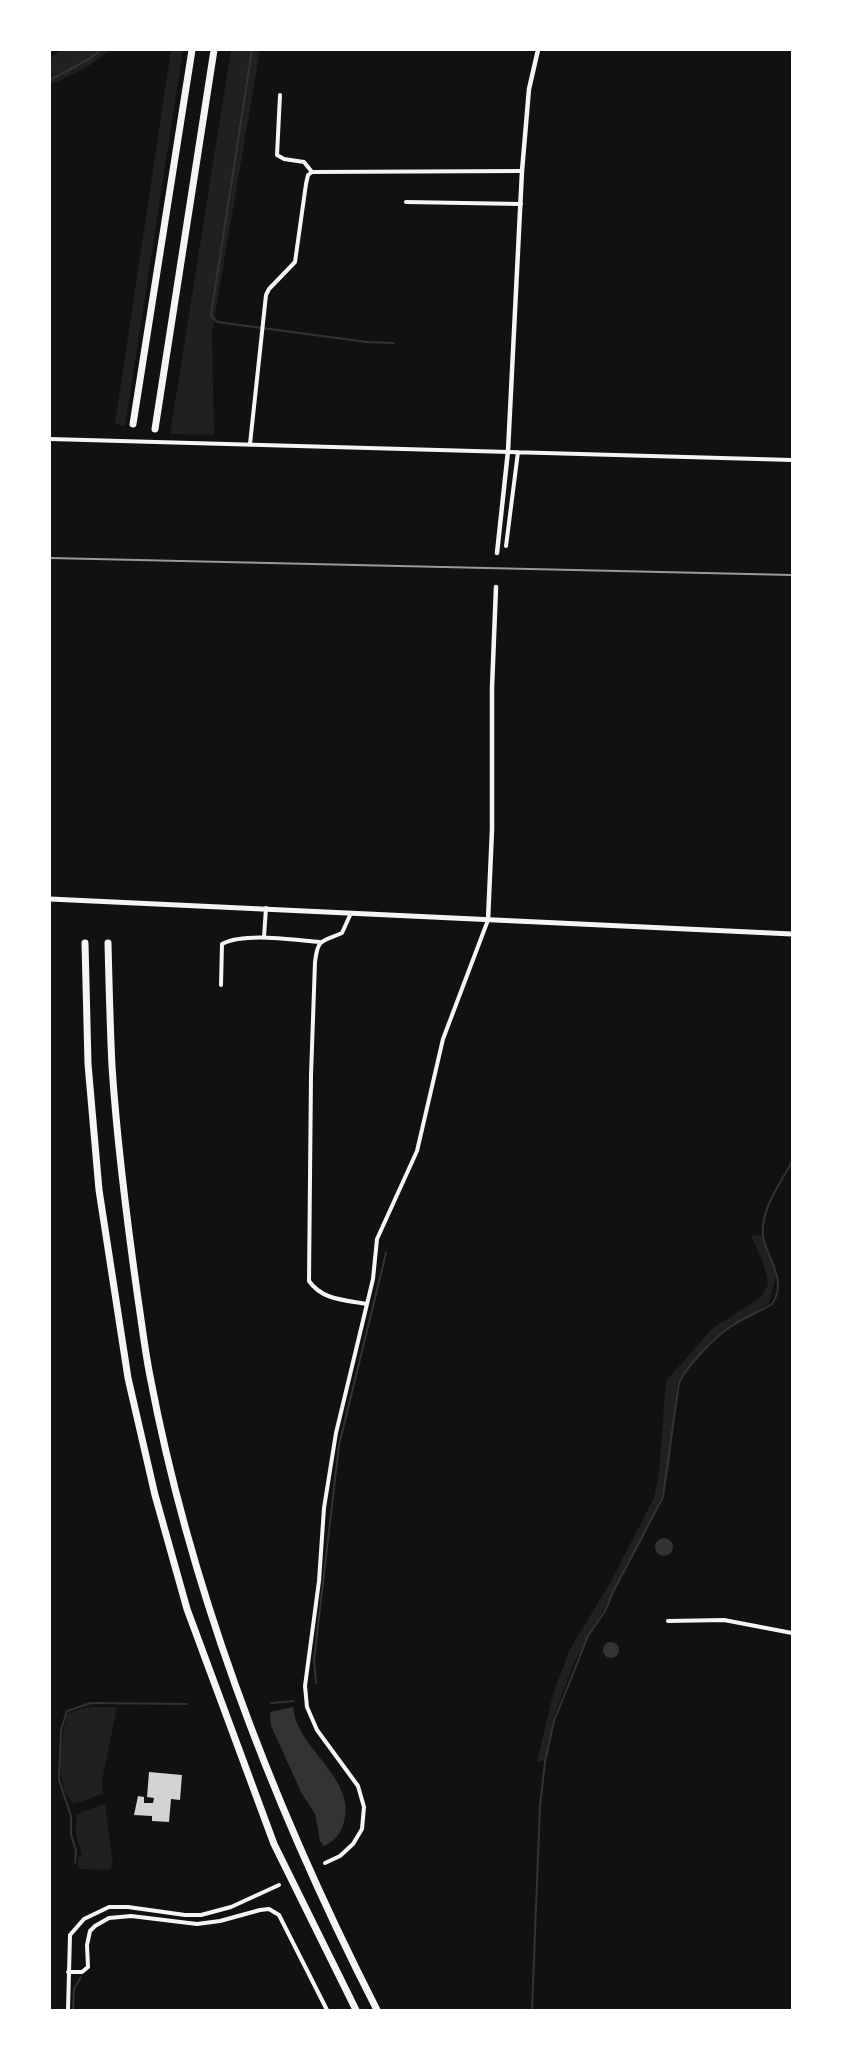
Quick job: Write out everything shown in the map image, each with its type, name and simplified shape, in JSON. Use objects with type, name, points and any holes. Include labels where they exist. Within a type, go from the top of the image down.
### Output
[{"type":"highway","points":[[133,424],[192,50]]},
{"type":"highway","points":[[155,429],[214,50]]},
{"type":"highway","points":[[85,943],[88,1064],[99,1190],[128,1378],[155,1495],[187,1609],[274,1844],[356,2010]]},
{"type":"highway","points":[[108,943],[112,1067],[123,1193],[150,1376],[177,1493],[208,1605],[247,1720],[272,1784],[340,1940],[376,2010]]},
{"type":"main road","points":[[50,899],[792,934]]},
{"type":"street","points":[[497,553],[508,451],[522,171],[529,89],[538,50]]},
{"type":"street","points":[[280,94],[277,155],[284,159],[304,162],[312,172]]},
{"type":"street","points":[[250,444],[266,296],[269,289],[295,262],[308,175],[312,172],[522,171]]},
{"type":"street","points":[[406,202],[521,204]]},
{"type":"street","points":[[50,439],[792,460]]},
{"type":"street","points":[[506,546],[518,452]]},
{"type":"street","points":[[325,1863],[340,1856],[353,1844],[362,1829],[364,1807],[358,1786],[317,1730],[308,1707],[305,1686],[319,1581],[328,1486],[336,1433],[373,1279],[377,1239],[417,1151],[443,1039],[488,920],[492,830],[492,688],[496,586]]},
{"type":"street","points":[[264,937],[266,908]]},
{"type":"street","points":[[351,913],[344,929],[338,935],[325,938],[320,942],[315,962],[309,1281],[315,1290],[326,1297],[367,1304]]},
{"type":"street","points":[[220,985],[222,944],[232,938],[261,939],[264,937],[320,942]]},
{"type":"street","points":[[668,1621],[724,1620],[792,1633]]},
{"type":"street","points":[[68,2010],[70,1935],[84,1919],[109,1907],[201,1915],[231,1907],[279,1885]]},
{"type":"street","points":[[68,1972],[82,1972],[88,1967],[87,1945],[90,1931],[94,1926],[109,1918],[131,1916],[197,1924],[220,1922],[268,1909],[279,1915],[327,2010]]},
{"type":"shaded area","points":[[61,50],[110,50],[87,67],[50,85],[50,58]]},
{"type":"shaded area","points":[[171,50],[183,50],[125,426],[115,424]]},
{"type":"shaded area","points":[[231,50],[260,50],[212,332],[214,435],[170,434]]},
{"type":"shaded area","points":[[763,1235],[767,1253],[775,1266],[776,1277],[769,1303],[756,1313],[732,1324],[710,1343],[677,1381],[670,1461],[664,1490],[643,1538],[574,1663],[554,1716],[545,1760],[537,1762],[553,1694],[570,1649],[610,1583],[654,1498],[659,1472],[666,1381],[713,1328],[761,1297],[768,1284],[764,1265],[751,1236]]},
{"type":"shaded area","points":[[664,1538],[670,1541],[673,1547],[670,1553],[664,1556],[658,1553],[655,1547],[658,1541]]},
{"type":"shaded area","points":[[611,1642],[617,1644],[619,1650],[617,1656],[611,1658],[605,1656],[603,1650],[605,1644]]},
{"type":"shaded area","points":[[88,1707],[117,1707],[102,1781],[103,1794],[73,1804],[63,1784],[61,1753],[64,1731],[68,1713]]},
{"type":"shaded area","points":[[293,1707],[296,1721],[304,1737],[338,1783],[346,1808],[343,1826],[339,1833],[324,1846],[320,1841],[315,1814],[302,1794],[271,1726],[270,1712]]},
{"type":"shaded area","points":[[105,1804],[113,1865],[110,1870],[82,1869],[78,1867],[78,1857],[82,1855],[75,1831],[76,1814]]},
{"type":"building","points":[[149,1772],[182,1775],[180,1800],[171,1799],[169,1822],[152,1821],[152,1816],[134,1815],[138,1796],[144,1797],[144,1803],[153,1803],[154,1798],[147,1797]]},
{"type":"waterway","points":[[50,80],[101,50]]},
{"type":"waterway","points":[[252,50],[211,315],[217,322],[367,342],[394,343]]},
{"type":"waterway","points":[[532,2010],[540,1806],[545,1762],[554,1721],[588,1636],[605,1611],[663,1497],[679,1382],[695,1360],[716,1338],[735,1324],[772,1304],[777,1294],[776,1274],[765,1245],[763,1225],[771,1200],[792,1162]]},
{"type":"waterway","points":[[316,1683],[314,1660],[339,1445],[386,1253]]},
{"type":"waterway","points":[[271,1703],[294,1701]]},
{"type":"waterway","points":[[75,1863],[76,1851],[71,1834],[71,1816],[59,1780],[61,1730],[67,1711],[91,1703],[187,1704]]},
{"type":"waterway","points":[[73,2010],[74,1989],[81,1977]]},
{"type":"railway","points":[[50,558],[792,575]]}]
